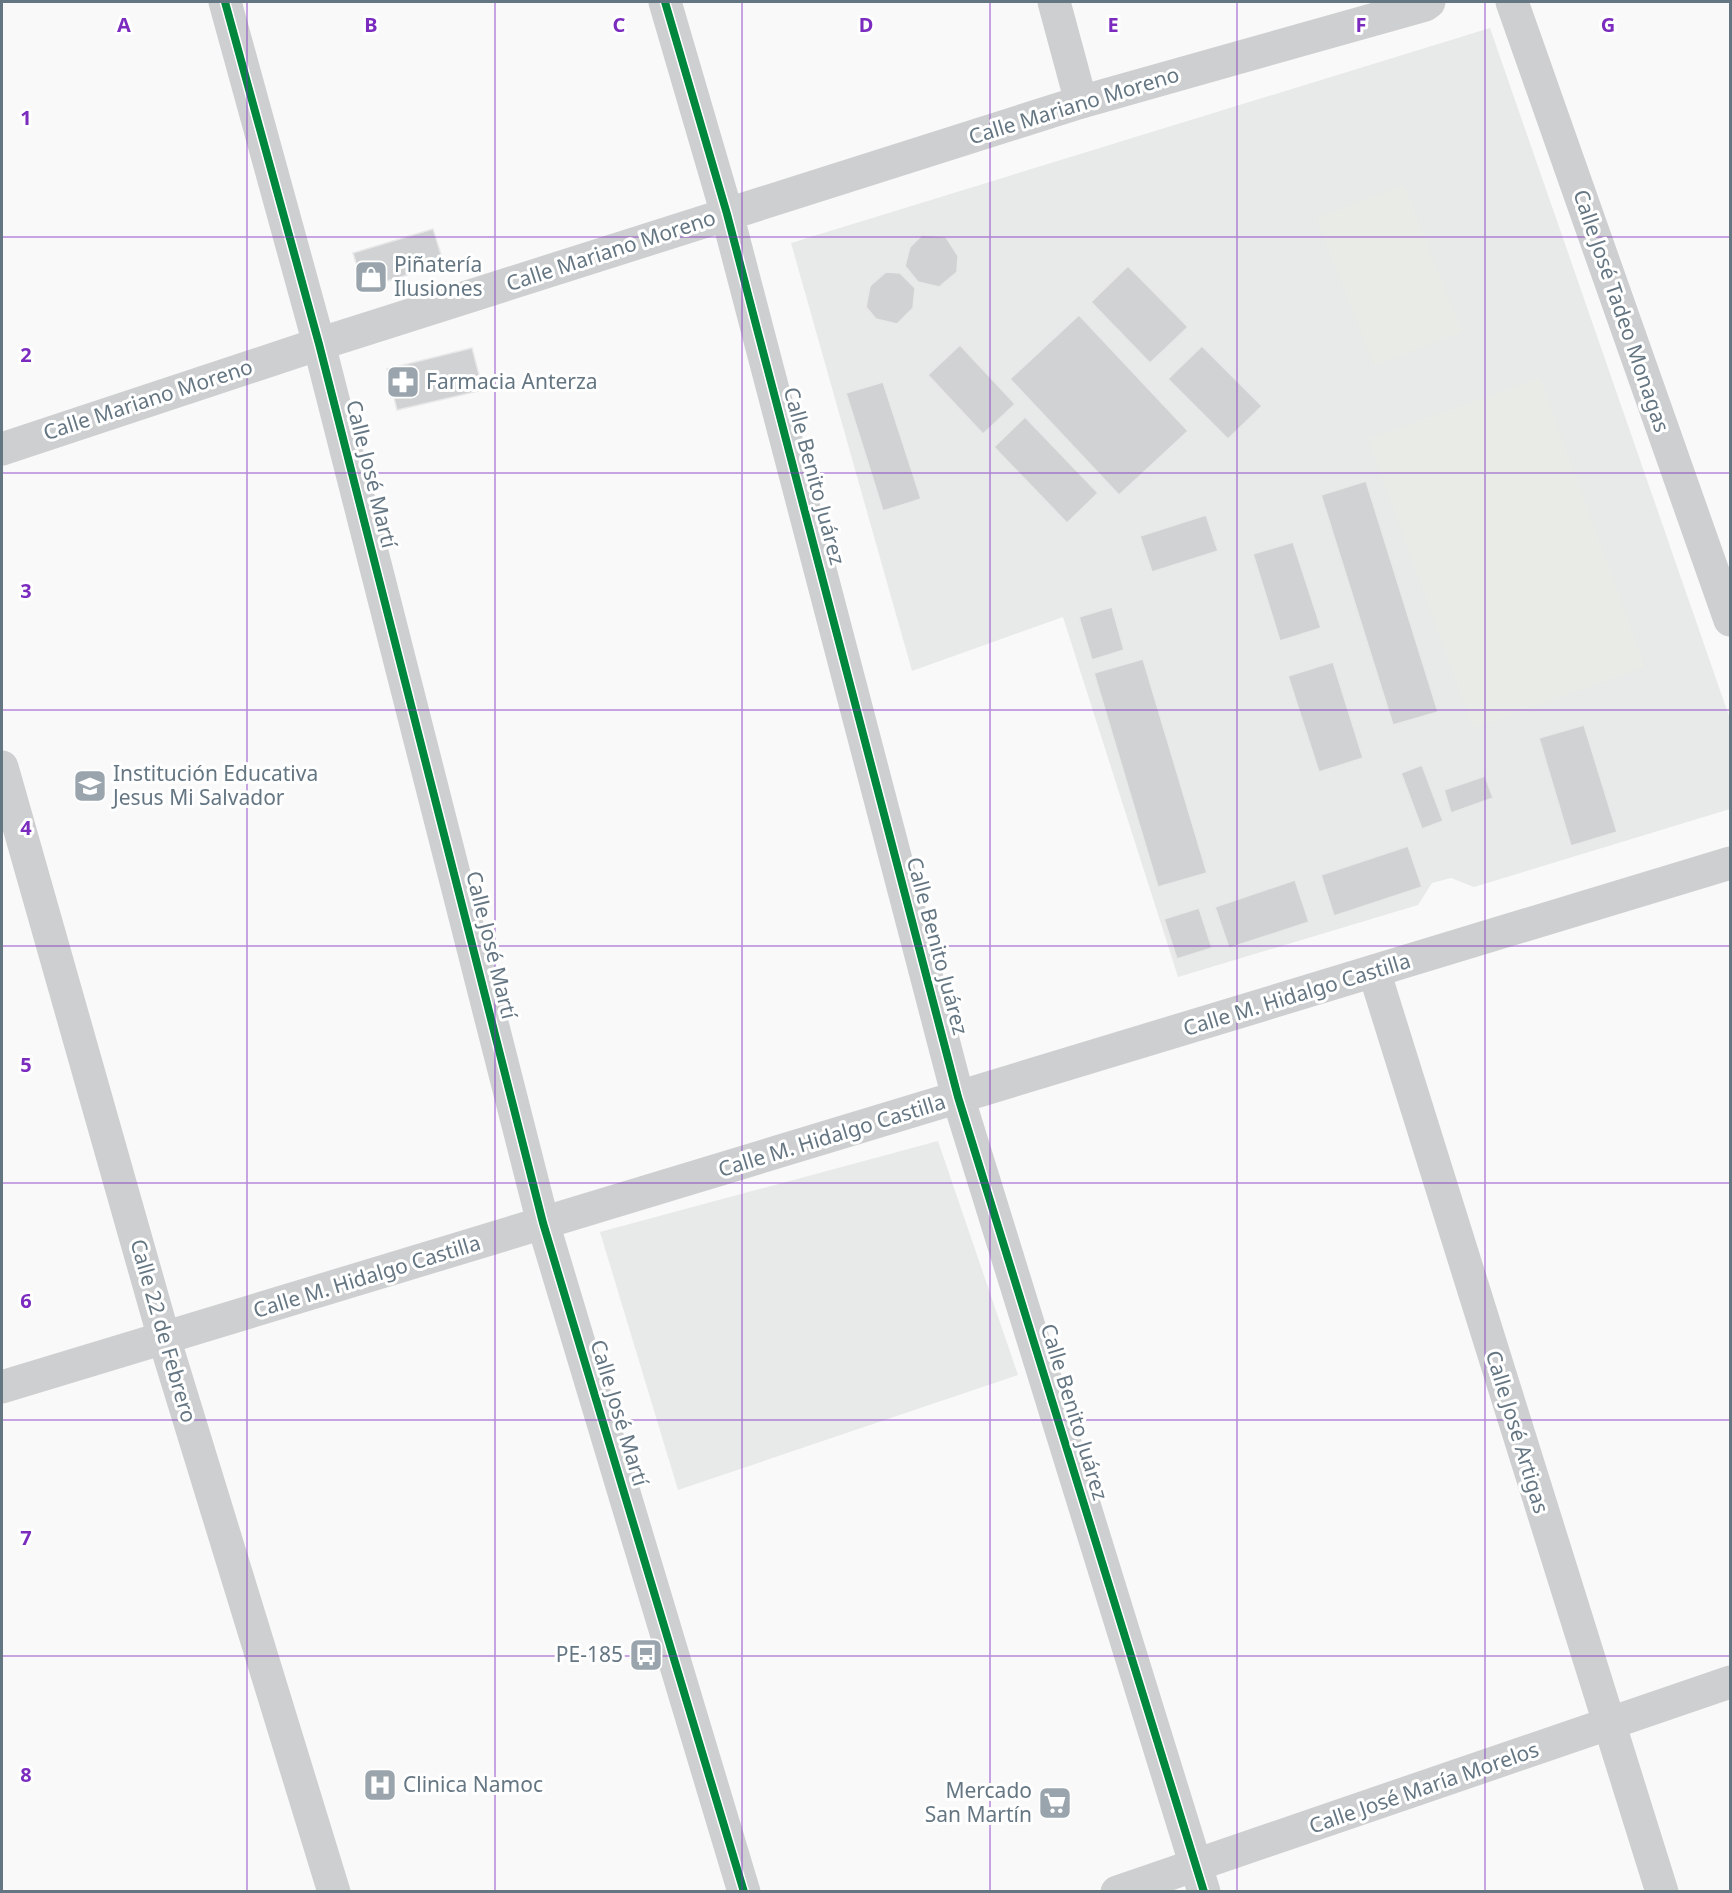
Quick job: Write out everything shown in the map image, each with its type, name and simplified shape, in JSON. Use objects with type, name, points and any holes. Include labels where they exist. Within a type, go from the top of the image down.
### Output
[{"type":"street","name":"Calle José Martí","points":[[225,2],[320,344],[543,1223],[744,1892]]},
{"type":"street","name":"Calle Benito Juárez","points":[[666,2],[728,214],[958,1097],[1200,1879]]},
{"type":"street","points":[[1054,2],[1082,102]]},
{"type":"street","name":"Calle Mariano Moreno","points":[[2,449],[320,344],[1082,102],[1429,2]]},
{"type":"street","name":"Calle José Tadeo Monagas","points":[[1512,2],[1731,621]]},
{"type":"street","name":"Calle 22 de Febrero","points":[[2,767],[164,1338],[334,1892]]},
{"type":"street","name":"Calle M. Hidalgo Castilla","points":[[2,1387],[1731,863]]},
{"type":"street","name":"Calle José Artigas","points":[[1374,971],[1662,1892]]},
{"type":"street","name":"Calle José María Morelos","points":[[1117,1892],[1200,1879],[1608,1725],[1731,1682]]},
{"type":"shaded area","points":[[1490,28],[1730,719],[1730,809],[1474,887],[1451,878],[1432,883],[1418,905],[1178,977],[1063,617],[912,671],[791,243]]},
{"type":"shaded area","points":[[1404,185],[1462,332],[1374,366],[1316,218]]},
{"type":"shaded area","points":[[1540,378],[1645,667],[1473,728],[1368,439]]},
{"type":"shaded area","points":[[938,1141],[1018,1375],[678,1490],[600,1232]]},
{"type":"building","points":[[433,229],[444,264],[364,288],[353,253]]},
{"type":"building","points":[[922,235],[946,237],[958,256],[957,272],[939,287],[918,282],[905,266],[910,247]]},
{"type":"building","points":[[1128,266],[1188,327],[1150,363],[1091,302]]},
{"type":"building","points":[[886,272],[900,273],[915,288],[913,308],[897,324],[876,319],[866,307],[870,286]]},
{"type":"building","points":[[1079,315],[1188,431],[1119,495],[1010,379]]},
{"type":"building","points":[[960,345],[1015,404],[983,434],[928,375]]},
{"type":"building","points":[[1202,346],[1262,406],[1228,439],[1168,379]]},
{"type":"building","points":[[472,348],[483,390],[397,410],[387,369]]},
{"type":"building","points":[[883,382],[921,499],[883,511],[846,393]]},
{"type":"building","points":[[1025,417],[1098,493],[1067,523],[994,447]]},
{"type":"building","points":[[1366,481],[1438,712],[1393,725],[1321,495]]},
{"type":"building","points":[[1206,515],[1218,551],[1152,572],[1140,536]]},
{"type":"building","points":[[1293,542],[1321,628],[1280,641],[1253,554]]},
{"type":"building","points":[[1112,607],[1124,650],[1092,660],[1079,617]]},
{"type":"building","points":[[1143,659],[1207,873],[1158,887],[1094,673]]},
{"type":"building","points":[[1333,662],[1363,758],[1319,772],[1288,676]]},
{"type":"building","points":[[1584,725],[1617,832],[1571,846],[1539,738]]},
{"type":"building","points":[[1422,765],[1443,821],[1422,829],[1401,773]]},
{"type":"building","points":[[1485,776],[1493,798],[1451,813],[1444,790]]},
{"type":"building","points":[[1408,846],[1422,887],[1334,916],[1321,875]]},
{"type":"building","points":[[1295,880],[1309,922],[1229,948],[1215,907]]},
{"type":"building","points":[[1199,908],[1212,948],[1177,959],[1164,919]]},
{"type":"cycle path","points":[[225,2],[319,344],[543,1223],[744,1892]]},
{"type":"cycle path","points":[[665,2],[727,214],[958,1097],[1204,1892]]},
{"type":"place","name":"Piñatería Ilusiones","points":[[371,277]]},
{"type":"place","name":"Farmacia Anterza","points":[[403,382]]},
{"type":"place","name":"Institución Educativa Jesus Mi Salvador","points":[[90,786]]},
{"type":"place","name":"PE-185","points":[[646,1655]]},
{"type":"place","name":"Clinica Namoc","points":[[380,1785]]},
{"type":"place","name":"Mercado San Martín","points":[[1055,1803]]}]
